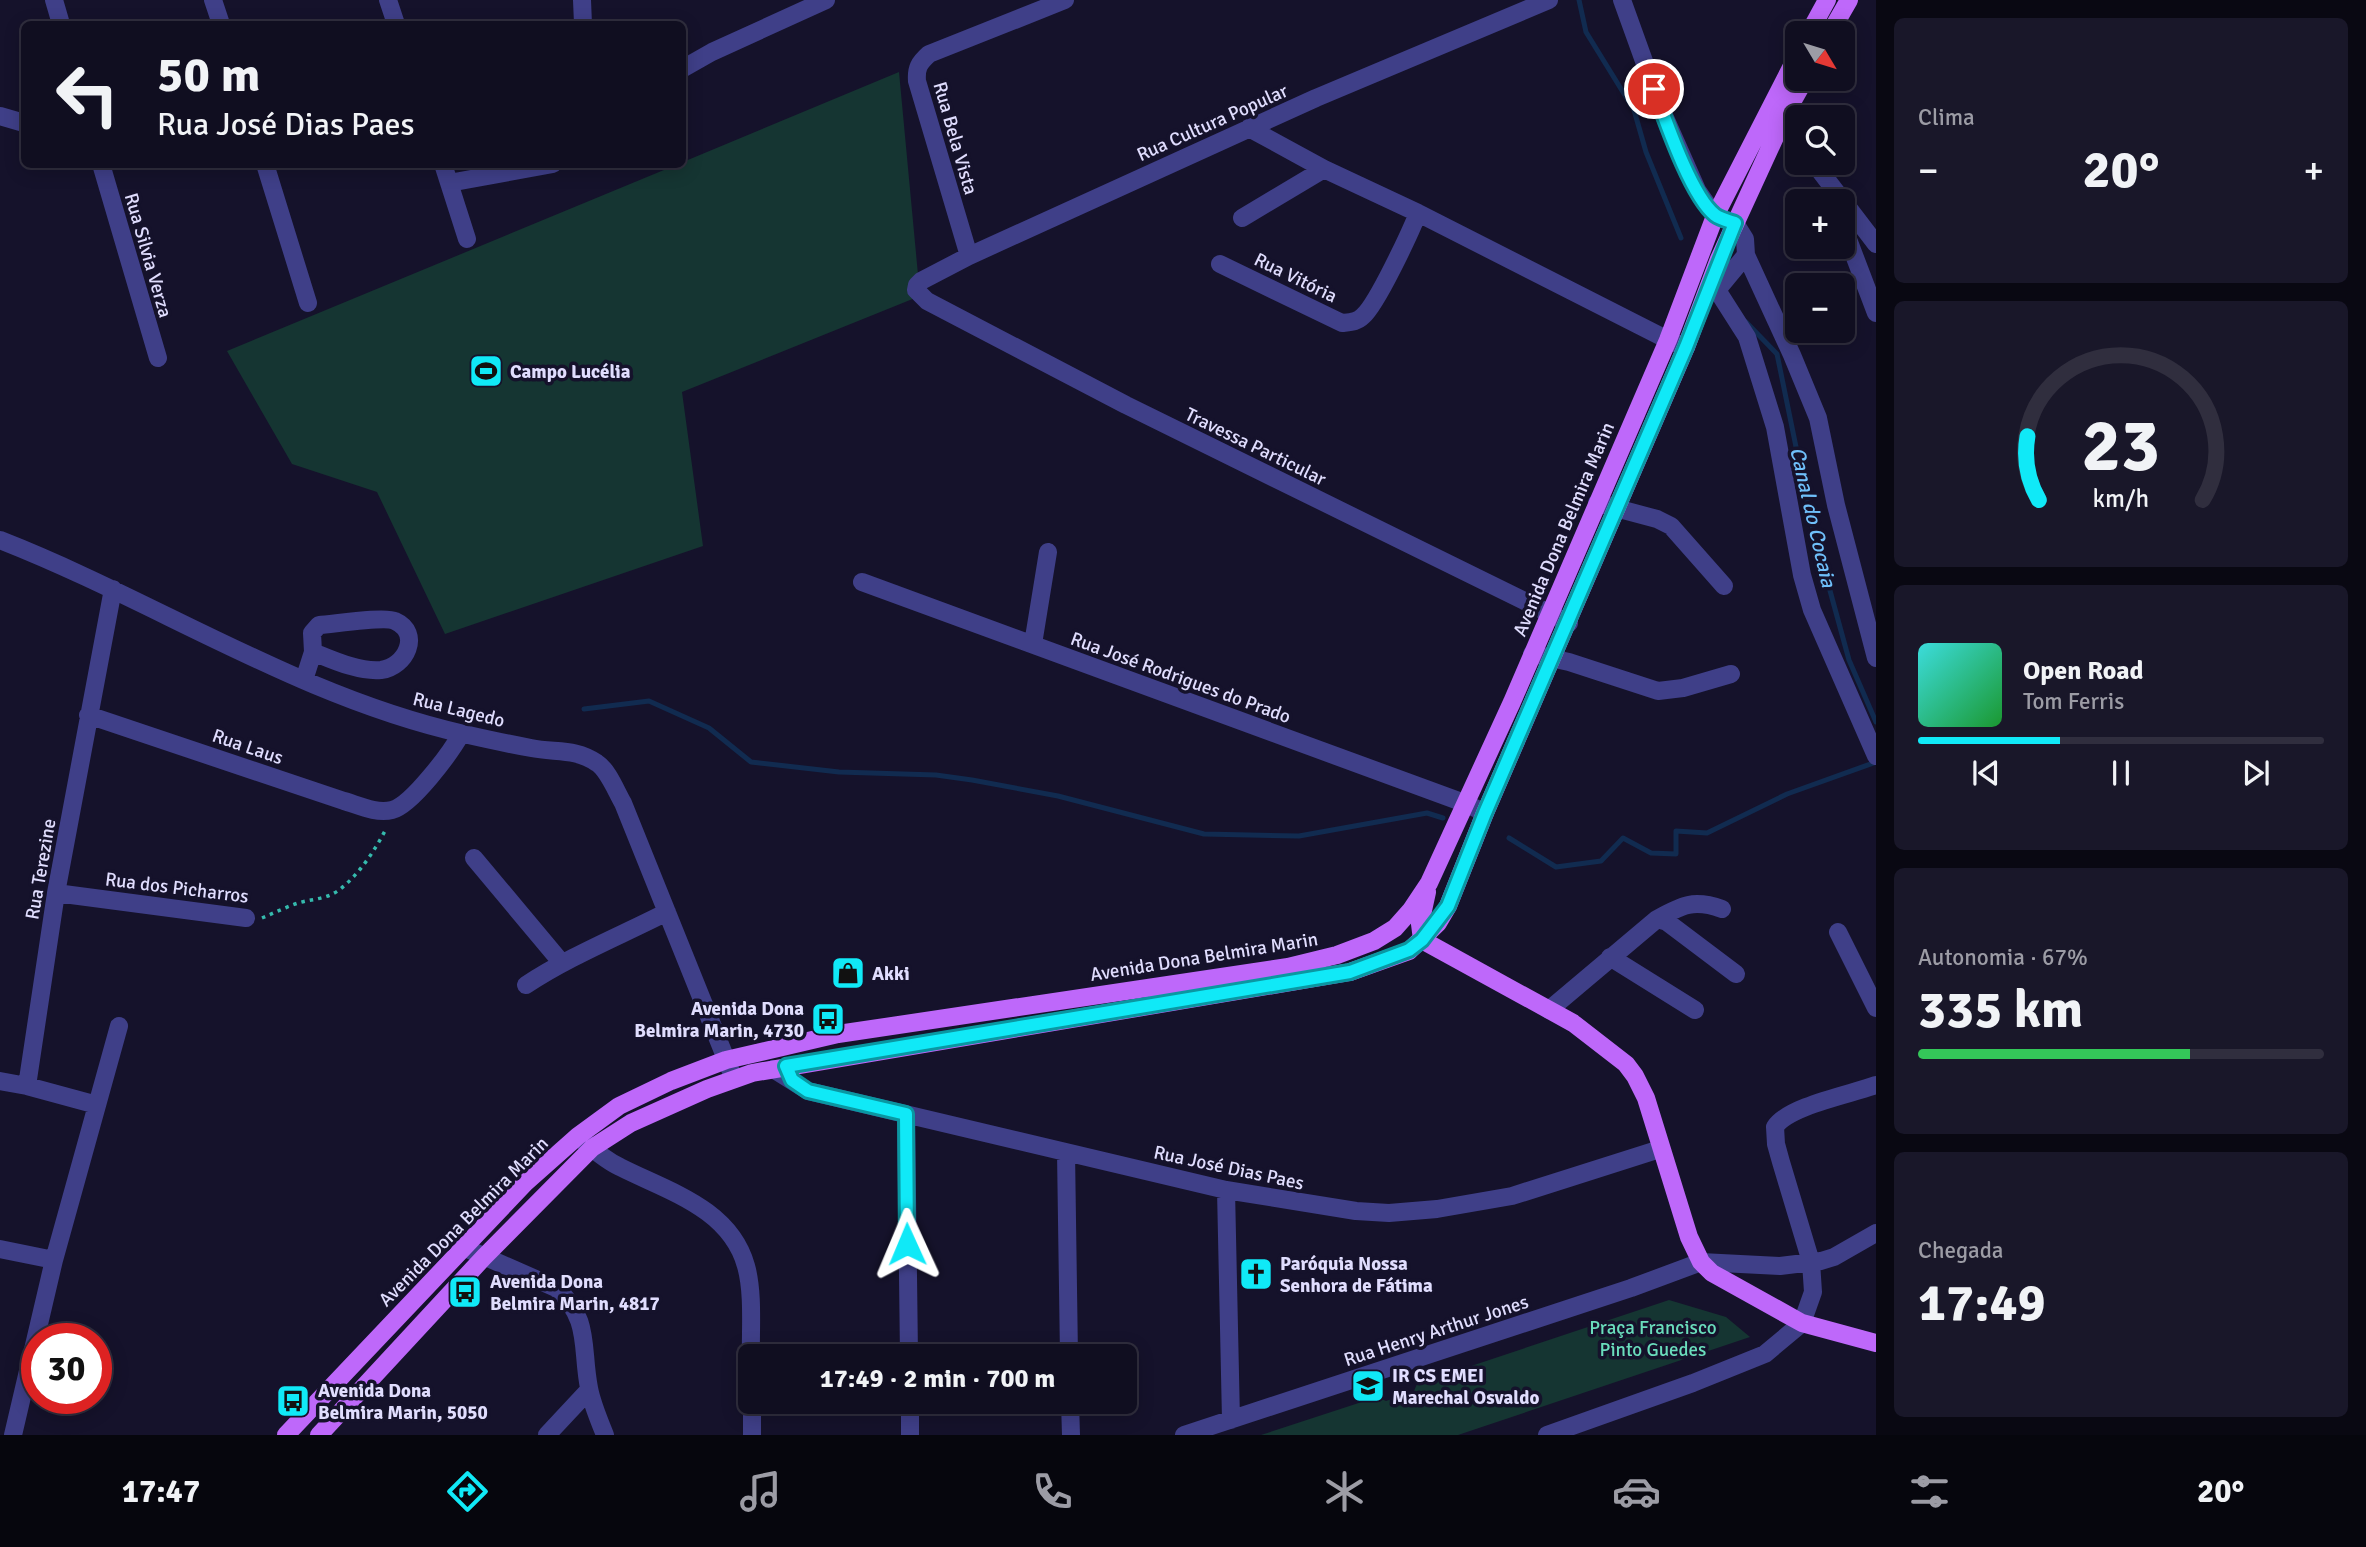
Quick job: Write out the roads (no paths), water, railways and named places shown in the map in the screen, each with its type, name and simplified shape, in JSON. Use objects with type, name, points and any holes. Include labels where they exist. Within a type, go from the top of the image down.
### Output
[{"type":"main road","points":[[1816,21],[1827,0]]},
{"type":"main road","points":[[1835,21],[1841,4]]},
{"type":"main road","name":"Avenida Dona Belmira Marin","points":[[286,1435],[525,1183],[585,1142],[734,1079],[1350,972],[1409,950],[1422,940],[1438,923],[1448,906],[1485,813],[1618,509],[1686,347],[1705,288],[1735,223],[1785,91]]},
{"type":"main road","name":"Avenida Dona Belmira Marin","points":[[319,1435],[620,1106],[671,1081],[726,1060],[838,1034],[1288,968],[1374,941],[1395,928],[1429,883],[1467,804],[1668,340],[1705,288],[1716,216],[1776,118],[1796,91]]},
{"type":"main road","points":[[1429,883],[1420,924],[1422,940],[1597,1039],[1626,1064],[1635,1076],[1646,1098],[1660,1149],[1700,1262],[1729,1284],[1802,1323],[1876,1342]]},
{"type":"main road","points":[[1438,923],[1460,960]]},
{"type":"street","points":[[54,0],[60,21]]},
{"type":"street","points":[[214,0],[220,21]]},
{"type":"street","points":[[388,0],[395,21]]},
{"type":"street","points":[[583,0],[583,21]]},
{"type":"street","points":[[686,67],[712,51],[826,0]]},
{"type":"street","name":"Rua Bela Vista","points":[[969,256],[933,140],[916,69],[919,62],[929,54],[1065,0]]},
{"type":"street","name":"Rua Cultura Popular","points":[[927,301],[920,296],[916,285],[969,256],[1249,128],[1549,0]]},
{"type":"street","points":[[1622,0],[1662,111],[1686,168],[1703,200],[1716,216],[1735,223],[1745,239],[1746,255],[1818,418],[1836,505],[1876,657]]},
{"type":"street","points":[[0,116],[21,122]]},
{"type":"street","points":[[1776,118],[1785,129]]},
{"type":"street","points":[[1249,128],[1324,169],[1686,347]]},
{"type":"street","name":"Rua Silvia Verza","points":[[102,168],[158,358]]},
{"type":"street","points":[[266,168],[308,303]]},
{"type":"street","points":[[444,168],[467,239]]},
{"type":"street","points":[[449,183],[531,168]]},
{"type":"street","points":[[1242,218],[1324,169]]},
{"type":"street","name":"Rua Vitória","points":[[1220,264],[1342,323],[1354,322],[1367,312],[1418,213]]},
{"type":"street","points":[[1855,219],[1876,244]]},
{"type":"street","points":[[1746,255],[1705,288],[1747,337],[1775,427],[1805,587],[1812,610],[1876,756]]},
{"type":"street","points":[[1854,259],[1876,313]]},
{"type":"street","name":"Travessa Particular","points":[[927,301],[1126,405],[1569,623]]},
{"type":"street","points":[[1597,503],[1657,519],[1671,526],[1724,586]]},
{"type":"street","name":"Rua Lagedo","points":[[0,540],[113,589],[304,680],[370,707],[461,734],[535,749],[573,751],[600,764],[623,803],[734,1079]]},
{"type":"street","points":[[1033,645],[1048,552]]},
{"type":"street","name":"Rua José Rodrigues do Prado","points":[[862,582],[1467,804],[1485,813]]},
{"type":"street","name":"Rua Terezine","points":[[27,1086],[56,893],[113,589]]},
{"type":"street","points":[[304,680],[313,652],[312,633],[319,625],[393,619],[405,627],[410,637],[410,645],[404,657],[382,670],[354,666],[313,652]]},
{"type":"street","points":[[1532,654],[1554,658],[1658,691],[1683,688],[1731,674]]},
{"type":"street","name":"Rua Laus","points":[[88,715],[369,809],[390,811],[397,808],[436,771],[461,734]]},
{"type":"street","points":[[474,858],[561,962]]},
{"type":"street","name":"Rua dos Picharros","points":[[56,893],[246,918]]},
{"type":"street","points":[[1549,1010],[1657,919],[1683,905],[1710,905],[1722,909]]},
{"type":"street","points":[[526,985],[561,962],[667,912]]},
{"type":"street","points":[[1657,919],[1667,922],[1736,974]]},
{"type":"street","points":[[1838,932],[1876,1007]]},
{"type":"street","points":[[1610,957],[1695,1010]]},
{"type":"street","points":[[13,1435],[54,1260],[120,1026]]},
{"type":"street","points":[[784,1072],[786,1048]]},
{"type":"street","name":"Rua José Dias Paes","points":[[784,1072],[808,1091],[1226,1190],[1356,1211],[1389,1213],[1437,1209],[1512,1196],[1660,1149]]},
{"type":"street","points":[[0,1081],[97,1105]]},
{"type":"street","points":[[1546,1435],[1693,1383],[1765,1354],[1802,1323],[1814,1292],[1811,1262],[1776,1144],[1775,1127],[1782,1119],[1800,1110],[1876,1085]]},
{"type":"street","points":[[906,1114],[909,1344]]},
{"type":"street","points":[[585,1142],[620,1167],[690,1199],[704,1209],[734,1241],[743,1256],[749,1279],[751,1344]]},
{"type":"street","points":[[1066,1153],[1069,1344]]},
{"type":"street","points":[[1226,1190],[1231,1420]]},
{"type":"street","points":[[1700,1262],[1780,1266],[1811,1262],[1834,1257],[1876,1233]]},
{"type":"street","points":[[463,1247],[556,1288],[569,1299],[580,1316],[589,1390],[605,1435]]},
{"type":"street","points":[[0,1249],[54,1260]]},
{"type":"street","name":"Rua Henry Arthur Jones","points":[[1184,1435],[1631,1288],[1700,1262]]},
{"type":"street","points":[[547,1435],[589,1390]]},
{"type":"street","points":[[0,1409],[18,1413]]},
{"type":"street","points":[[752,1414],[752,1435]]},
{"type":"street","points":[[910,1414],[910,1435]]},
{"type":"street","points":[[1070,1414],[1071,1435]]},
{"type":"waterway","points":[[1579,0],[1586,32],[1634,110],[1646,152],[1681,238]]},
{"type":"waterway","name":"Canal do Cocaia","points":[[1746,322],[1777,354],[1812,525],[1849,660],[1876,722]]},
{"type":"waterway","points":[[584,709],[649,701],[709,728],[751,762],[839,772],[936,775],[972,780],[1058,796],[1204,834],[1299,836],[1427,813],[1443,818]]},
{"type":"waterway","points":[[1509,838],[1556,867],[1601,861],[1623,838],[1651,853],[1676,854],[1676,831],[1707,833],[1787,794],[1876,762]]},
{"type":"place","name":"Campo Lucélia","points":[[486,371]]},
{"type":"place","name":"Akki","points":[[848,973]]},
{"type":"place","name":"Avenida Dona Belmira Marin, 4730","points":[[828,1019]]},
{"type":"place","name":"Paróquia Nossa Senhora de Fátima","points":[[1256,1274]]},
{"type":"place","name":"Avenida Dona Belmira Marin, 4817","points":[[465,1292]]},
{"type":"place","name":"IR CS EMEI Marechal Osvaldo","points":[[1368,1386]]},
{"type":"place","name":"Avenida Dona Belmira Marin, 5050","points":[[293,1401]]},
{"type":"park label","name":"Praça Francisco Pinto Guedes","points":[[1653,1338]]}]
